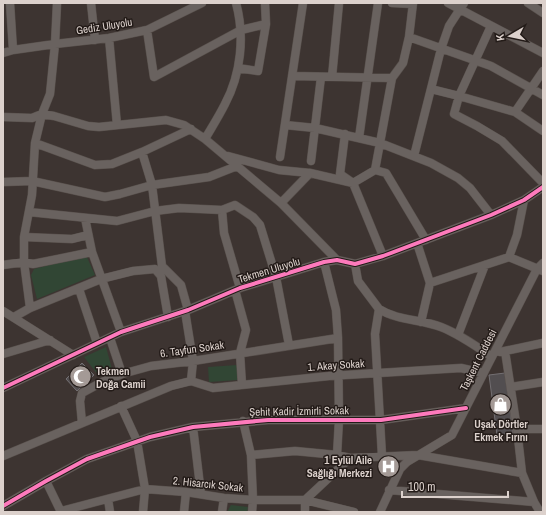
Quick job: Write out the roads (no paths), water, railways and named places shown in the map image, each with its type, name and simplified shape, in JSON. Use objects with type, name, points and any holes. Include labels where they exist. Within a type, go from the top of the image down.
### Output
[{"type":"street","points":[[10,3],[13,50]]},
{"type":"street","points":[[30,308],[24,262],[24,236],[32,195],[35,143],[42,114],[50,94],[57,3]]},
{"type":"street","points":[[91,3],[95,40]]},
{"type":"street","name":"Gediz Uluyolu","points":[[3,53],[13,50],[55,44],[109,38],[147,30],[202,3]]},
{"type":"street","points":[[205,139],[225,104],[234,84],[238,68],[240,30],[239,15],[236,3]]},
{"type":"street","points":[[238,68],[258,71],[266,24],[264,3]]},
{"type":"street","points":[[280,157],[303,3]]},
{"type":"street","points":[[332,77],[339,3]]},
{"type":"street","points":[[359,138],[378,3]]},
{"type":"street","points":[[374,170],[392,78],[403,62],[409,37],[413,4],[392,3]]},
{"type":"street","points":[[448,3],[461,6],[491,26],[543,53]]},
{"type":"street","points":[[528,3],[543,13]]},
{"type":"street","points":[[414,156],[441,49],[449,26],[461,6]]},
{"type":"street","points":[[147,30],[154,77],[240,30],[266,24]]},
{"type":"street","points":[[491,26],[474,60],[459,96],[454,114],[477,126],[502,142],[543,183]]},
{"type":"street","points":[[409,37],[491,66],[543,95]]},
{"type":"street","points":[[109,38],[117,125]]},
{"type":"street","points":[[515,112],[543,71]]},
{"type":"street","points":[[292,76],[392,78]]},
{"type":"street","points":[[311,161],[321,77]]},
{"type":"street","points":[[431,89],[515,112],[543,131]]},
{"type":"street","points":[[3,117],[32,118],[42,114],[88,126],[99,127],[166,120],[177,123],[191,129],[224,154],[281,203],[337,260]]},
{"type":"street","points":[[285,125],[315,128],[380,143],[436,165],[458,178],[470,188],[492,215]]},
{"type":"street","points":[[35,143],[95,165],[112,164],[191,129]]},
{"type":"street","points":[[345,134],[340,174],[353,183],[383,256]]},
{"type":"street","points":[[3,456],[171,386],[191,381],[193,361],[187,311],[181,285],[162,266],[152,185],[142,152]]},
{"type":"street","points":[[224,154],[279,170],[310,173],[353,183],[374,170],[386,172],[426,240]]},
{"type":"street","points":[[3,182],[32,181],[105,196],[120,194],[152,185],[209,177],[237,166]]},
{"type":"street","points":[[281,203],[310,173]]},
{"type":"street","name":"Tekmen Uluyolu","points":[[3,388],[121,332],[187,311],[237,289],[324,262],[337,260],[355,264],[383,256],[492,215],[524,200],[543,187]]},
{"type":"street","points":[[509,257],[517,236],[524,200]]},
{"type":"street","points":[[29,212],[117,221],[155,211],[179,208],[222,210],[235,205],[253,217],[260,225],[276,277],[289,346]]},
{"type":"street","points":[[222,210],[224,233],[246,330],[240,353],[242,385]]},
{"type":"street","points":[[85,218],[92,252],[121,332]]},
{"type":"street","points":[[24,236],[72,239],[88,236]]},
{"type":"street","points":[[417,243],[430,283],[421,322]]},
{"type":"street","points":[[3,265],[24,262],[33,264],[92,252]]},
{"type":"street","points":[[430,283],[509,257],[541,267]]},
{"type":"street","points":[[324,262],[336,310],[338,338],[339,420],[337,455]]},
{"type":"street","points":[[355,264],[358,281],[379,309],[385,313],[440,326],[493,355],[543,343]]},
{"type":"street","points":[[458,335],[485,265]]},
{"type":"street","name":"Taşkent Caddesi","points":[[380,512],[400,469],[407,462],[452,435],[483,373],[541,267]]},
{"type":"street","points":[[14,317],[30,308],[101,279],[133,271],[155,269],[161,276],[168,317]]},
{"type":"street","points":[[79,289],[97,343]]},
{"type":"street","points":[[379,309],[375,334],[382,456]]},
{"type":"street","points":[[3,311],[73,355]]},
{"type":"street","points":[[110,338],[122,374]]},
{"type":"street","name":"6. Tayfun Sokak","points":[[82,423],[80,401],[82,393],[102,382],[122,374],[151,366],[193,361],[338,338]]},
{"type":"street","points":[[3,354],[50,340]]},
{"type":"street","points":[[505,351],[518,429],[522,473],[534,502],[541,510]]},
{"type":"street","name":"1. Akay Sokak","points":[[191,381],[213,388],[339,376],[461,368],[483,373]]},
{"type":"street","points":[[511,387],[543,382]]},
{"type":"street","points":[[121,406],[137,441],[146,489],[143,512]]},
{"type":"street","name":"Şehit Kadir İzmirli Sokak","points":[[3,506],[87,459],[150,437],[193,427],[243,421],[381,420],[466,408]]},
{"type":"street","points":[[243,421],[251,455],[253,500],[252,512]]},
{"type":"street","points":[[193,427],[201,494]]},
{"type":"street","points":[[518,429],[543,429]]},
{"type":"street","points":[[251,455],[294,451],[337,455],[350,458],[418,455],[522,473]]},
{"type":"street","points":[[305,512],[306,500],[350,458]]},
{"type":"street","points":[[46,481],[61,511]]},
{"type":"street","name":"2. Hisarcık Sokak","points":[[61,511],[146,489],[253,500],[306,500],[354,512]]},
{"type":"street","points":[[390,490],[534,502]]},
{"type":"street","points":[[184,512],[186,492]]},
{"type":"street","points":[[222,512],[224,498]]},
{"type":"street","points":[[108,499],[110,512]]},
{"type":"place","name":"Tekmen Doğa Camii","points":[[80,377]]},
{"type":"place","name":"Uşak Dörtler Ekmek Fırını","points":[[501,404]]},
{"type":"place","name":"1 Eylül Aile Sağlığı Merkezi","points":[[388,466]]}]
